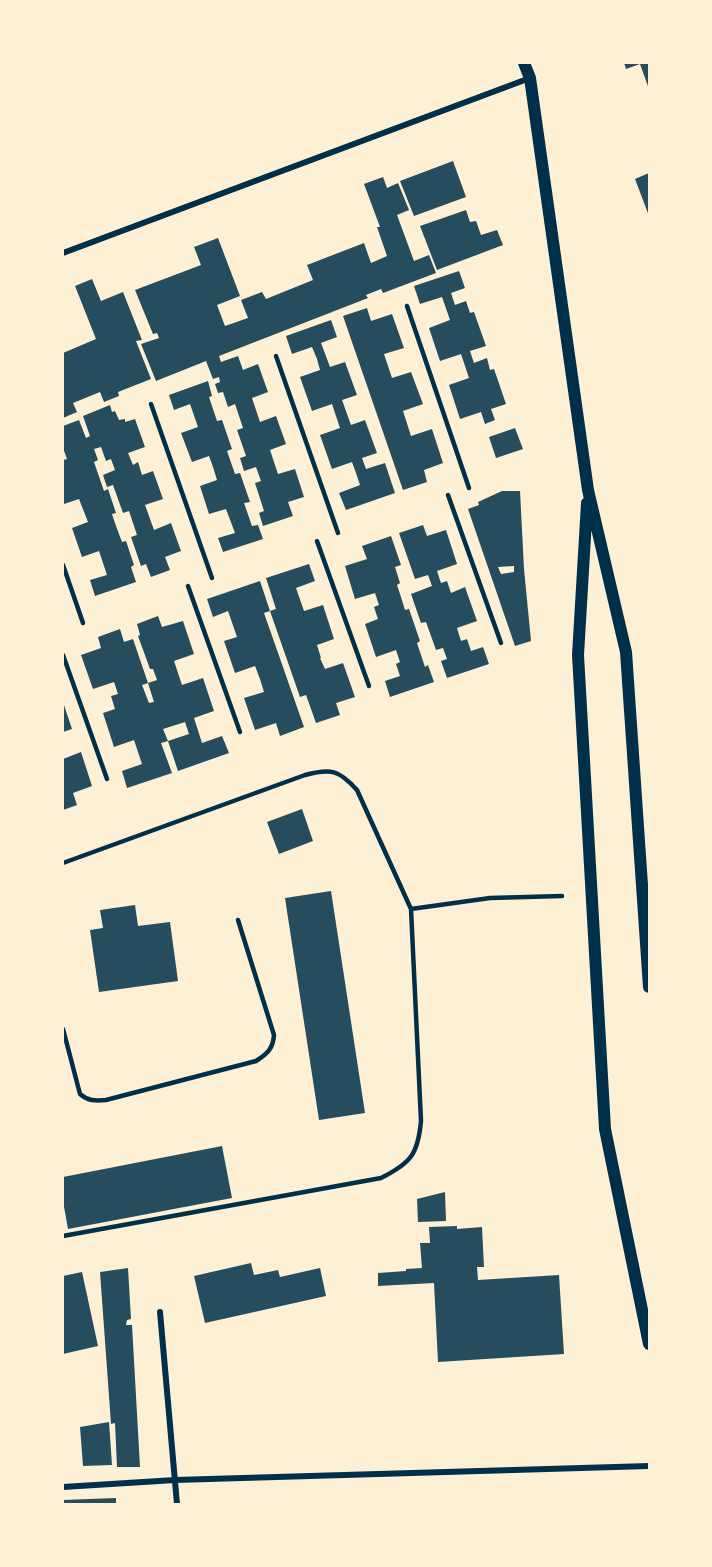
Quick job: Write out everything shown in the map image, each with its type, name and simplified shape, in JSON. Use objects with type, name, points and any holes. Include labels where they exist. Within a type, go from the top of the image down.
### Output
[{"type":"main road","points":[[524,63],[530,78],[588,490],[626,652],[649,987]]},
{"type":"main road","points":[[588,490],[578,656],[605,1129],[649,1344]]},
{"type":"street","points":[[63,254],[530,78]]},
{"type":"street","points":[[160,1312],[177,1504]]},
{"type":"street","points":[[63,1487],[175,1480],[649,1466]]},
{"type":"lane","points":[[407,306],[469,488]]},
{"type":"lane","points":[[276,356],[338,533]]},
{"type":"lane","points":[[151,404],[212,578]]},
{"type":"lane","points":[[448,495],[501,643]]},
{"type":"lane","points":[[317,541],[369,687]]},
{"type":"lane","points":[[63,565],[84,623]]},
{"type":"lane","points":[[188,586],[240,732]]},
{"type":"lane","points":[[63,655],[107,778]]},
{"type":"lane","points":[[63,863],[305,775],[321,771],[336,771],[346,778],[357,790],[411,909],[422,1120],[419,1140],[412,1155],[399,1169],[381,1178],[63,1236]]},
{"type":"lane","points":[[411,909],[490,898],[562,896]]},
{"type":"lane","points":[[63,1029],[80,1094],[94,1101],[106,1100],[256,1061],[270,1050],[274,1035],[238,920]]},
{"type":"building","points":[[624,63],[649,63],[649,89],[640,64],[626,69]]},
{"type":"building","points":[[453,161],[466,197],[414,216],[400,181]]},
{"type":"building","points":[[649,173],[649,216],[635,179]]},
{"type":"building","points":[[383,177],[387,188],[398,183],[409,210],[397,215],[414,261],[429,255],[436,273],[383,293],[381,289],[366,295],[368,298],[219,356],[221,362],[238,356],[243,370],[258,364],[268,392],[252,398],[260,422],[276,416],[286,444],[270,450],[278,474],[295,469],[304,497],[288,502],[293,516],[263,526],[259,513],[264,511],[255,483],[261,481],[256,467],[244,471],[240,458],[246,456],[237,430],[243,428],[235,404],[228,407],[223,392],[218,393],[215,384],[220,382],[219,377],[213,379],[206,361],[156,381],[141,344],[159,338],[157,333],[153,334],[135,290],[201,265],[194,247],[218,238],[240,296],[217,305],[225,326],[248,318],[241,300],[262,292],[266,299],[313,280],[307,265],[364,243],[371,263],[387,256],[377,227],[380,227],[364,184]]},
{"type":"building","points":[[466,210],[470,222],[476,221],[481,235],[497,230],[503,245],[437,270],[420,226]]},
{"type":"building","points":[[459,271],[465,288],[451,293],[455,305],[466,301],[470,313],[474,312],[486,346],[470,351],[474,363],[487,358],[490,370],[494,369],[506,404],[491,409],[495,420],[485,424],[481,412],[460,419],[449,385],[469,378],[461,354],[440,361],[429,328],[450,320],[442,297],[420,304],[414,286]]},
{"type":"building","points":[[92,279],[101,301],[123,292],[142,340],[136,341],[151,379],[118,392],[119,396],[104,402],[100,392],[73,403],[77,412],[63,418],[63,353],[96,339],[75,286]]},
{"type":"building","points":[[367,308],[371,321],[392,314],[404,348],[384,354],[392,378],[411,372],[423,404],[403,411],[411,436],[432,429],[443,463],[424,470],[427,482],[403,490],[343,316]]},
{"type":"building","points":[[331,320],[337,337],[321,343],[330,367],[345,362],[357,395],[342,400],[351,425],[365,420],[377,453],[362,458],[366,469],[385,463],[395,493],[346,510],[339,493],[360,485],[356,473],[352,462],[332,469],[320,435],[340,428],[332,404],[312,411],[300,377],[320,370],[317,359],[312,347],[292,354],[286,336]]},
{"type":"building","points":[[208,381],[212,396],[209,397],[217,421],[222,420],[232,449],[227,451],[235,474],[240,473],[250,502],[244,503],[252,526],[258,525],[263,539],[223,552],[218,538],[235,533],[226,509],[209,514],[200,486],[217,480],[213,467],[209,456],[192,462],[181,433],[198,427],[190,404],[174,410],[169,395]]},
{"type":"building","points":[[110,405],[112,412],[115,411],[119,420],[125,419],[125,422],[135,419],[145,447],[128,453],[133,465],[138,462],[142,475],[153,471],[163,499],[145,505],[154,530],[171,523],[181,551],[165,557],[170,570],[151,577],[146,564],[141,566],[131,537],[137,535],[129,511],[123,513],[113,485],[107,487],[103,475],[115,470],[111,459],[106,461],[101,447],[94,449],[98,460],[94,462],[104,491],[108,489],[116,513],[112,514],[122,542],[126,541],[134,565],[131,567],[136,582],[95,596],[90,580],[107,575],[99,551],[82,557],[72,528],[88,522],[79,499],[64,504],[63,501],[63,460],[67,459],[63,448],[63,426],[79,420],[86,438],[90,436],[83,416]]},
{"type":"building","points":[[515,428],[523,449],[496,458],[489,437]]},
{"type":"building","points":[[502,491],[520,491],[531,641],[515,646],[468,509],[479,505],[478,502]],"holes":[[[514,566],[514,572],[501,574],[498,567]]]},
{"type":"building","points":[[423,525],[427,536],[446,530],[457,564],[437,571],[441,583],[447,581],[451,593],[465,587],[477,621],[457,628],[461,641],[467,639],[471,651],[483,647],[489,664],[447,678],[441,661],[447,659],[443,648],[436,650],[426,622],[421,623],[411,594],[432,586],[428,575],[415,579],[399,533]]},
{"type":"building","points":[[391,536],[401,565],[395,567],[400,583],[397,585],[405,610],[409,609],[420,641],[417,643],[425,667],[428,665],[434,682],[390,697],[385,681],[400,676],[396,664],[400,662],[396,650],[376,657],[365,624],[378,619],[374,607],[379,605],[375,593],[355,599],[345,566],[367,559],[362,546]]},
{"type":"building","points":[[309,564],[315,581],[296,588],[304,611],[323,605],[334,639],[317,645],[320,658],[325,669],[343,663],[355,697],[336,703],[340,715],[316,723],[306,695],[300,697],[270,611],[276,609],[266,578]]},
{"type":"building","points":[[260,581],[270,611],[264,613],[304,727],[280,736],[276,723],[255,730],[244,698],[264,692],[260,679],[255,666],[235,673],[224,641],[237,637],[228,611],[213,617],[207,599]]},
{"type":"building","points":[[158,616],[162,627],[183,621],[194,654],[174,661],[182,685],[203,678],[214,711],[194,718],[202,743],[222,736],[229,753],[178,771],[168,741],[161,743],[172,773],[127,788],[122,771],[142,764],[134,740],[114,747],[103,713],[115,709],[111,696],[118,694],[114,682],[93,689],[81,655],[101,648],[98,637],[120,629],[124,642],[133,639],[148,683],[157,680],[153,669],[150,669],[138,636],[140,635],[137,624]],"holes":[[[148,683],[154,702],[149,703],[142,685]],[[185,722],[189,734],[168,741],[163,729]]]},
{"type":"building","points":[[63,702],[72,729],[63,732]]},
{"type":"building","points":[[81,752],[92,786],[73,793],[77,805],[63,810],[63,759]]},
{"type":"building","points":[[302,809],[313,841],[279,854],[267,822]]},
{"type":"building","points":[[331,891],[365,1113],[319,1120],[285,898]]},
{"type":"building","points":[[135,905],[138,926],[170,922],[178,981],[99,992],[90,930],[103,928],[100,910]]},
{"type":"building","points":[[222,1146],[232,1198],[68,1229],[63,1201],[63,1177]]},
{"type":"building","points":[[445,1192],[446,1221],[418,1222],[417,1199]]},
{"type":"building","points":[[457,1226],[457,1229],[482,1227],[484,1267],[477,1267],[478,1280],[559,1275],[564,1354],[438,1362],[434,1283],[378,1286],[378,1273],[422,1268],[420,1243],[430,1243],[429,1227]]},
{"type":"building","points":[[251,1263],[254,1275],[278,1270],[280,1277],[320,1268],[326,1296],[205,1323],[194,1276]]},
{"type":"building","points":[[128,1268],[131,1319],[127,1320],[126,1325],[132,1325],[140,1467],[117,1467],[115,1423],[111,1424],[100,1272]]},
{"type":"building","points":[[82,1272],[98,1346],[63,1354],[63,1276]]},
{"type":"building","points":[[109,1422],[112,1465],[83,1466],[80,1427]]},
{"type":"building","points":[[116,1498],[116,1504],[63,1504],[63,1500]]}]
